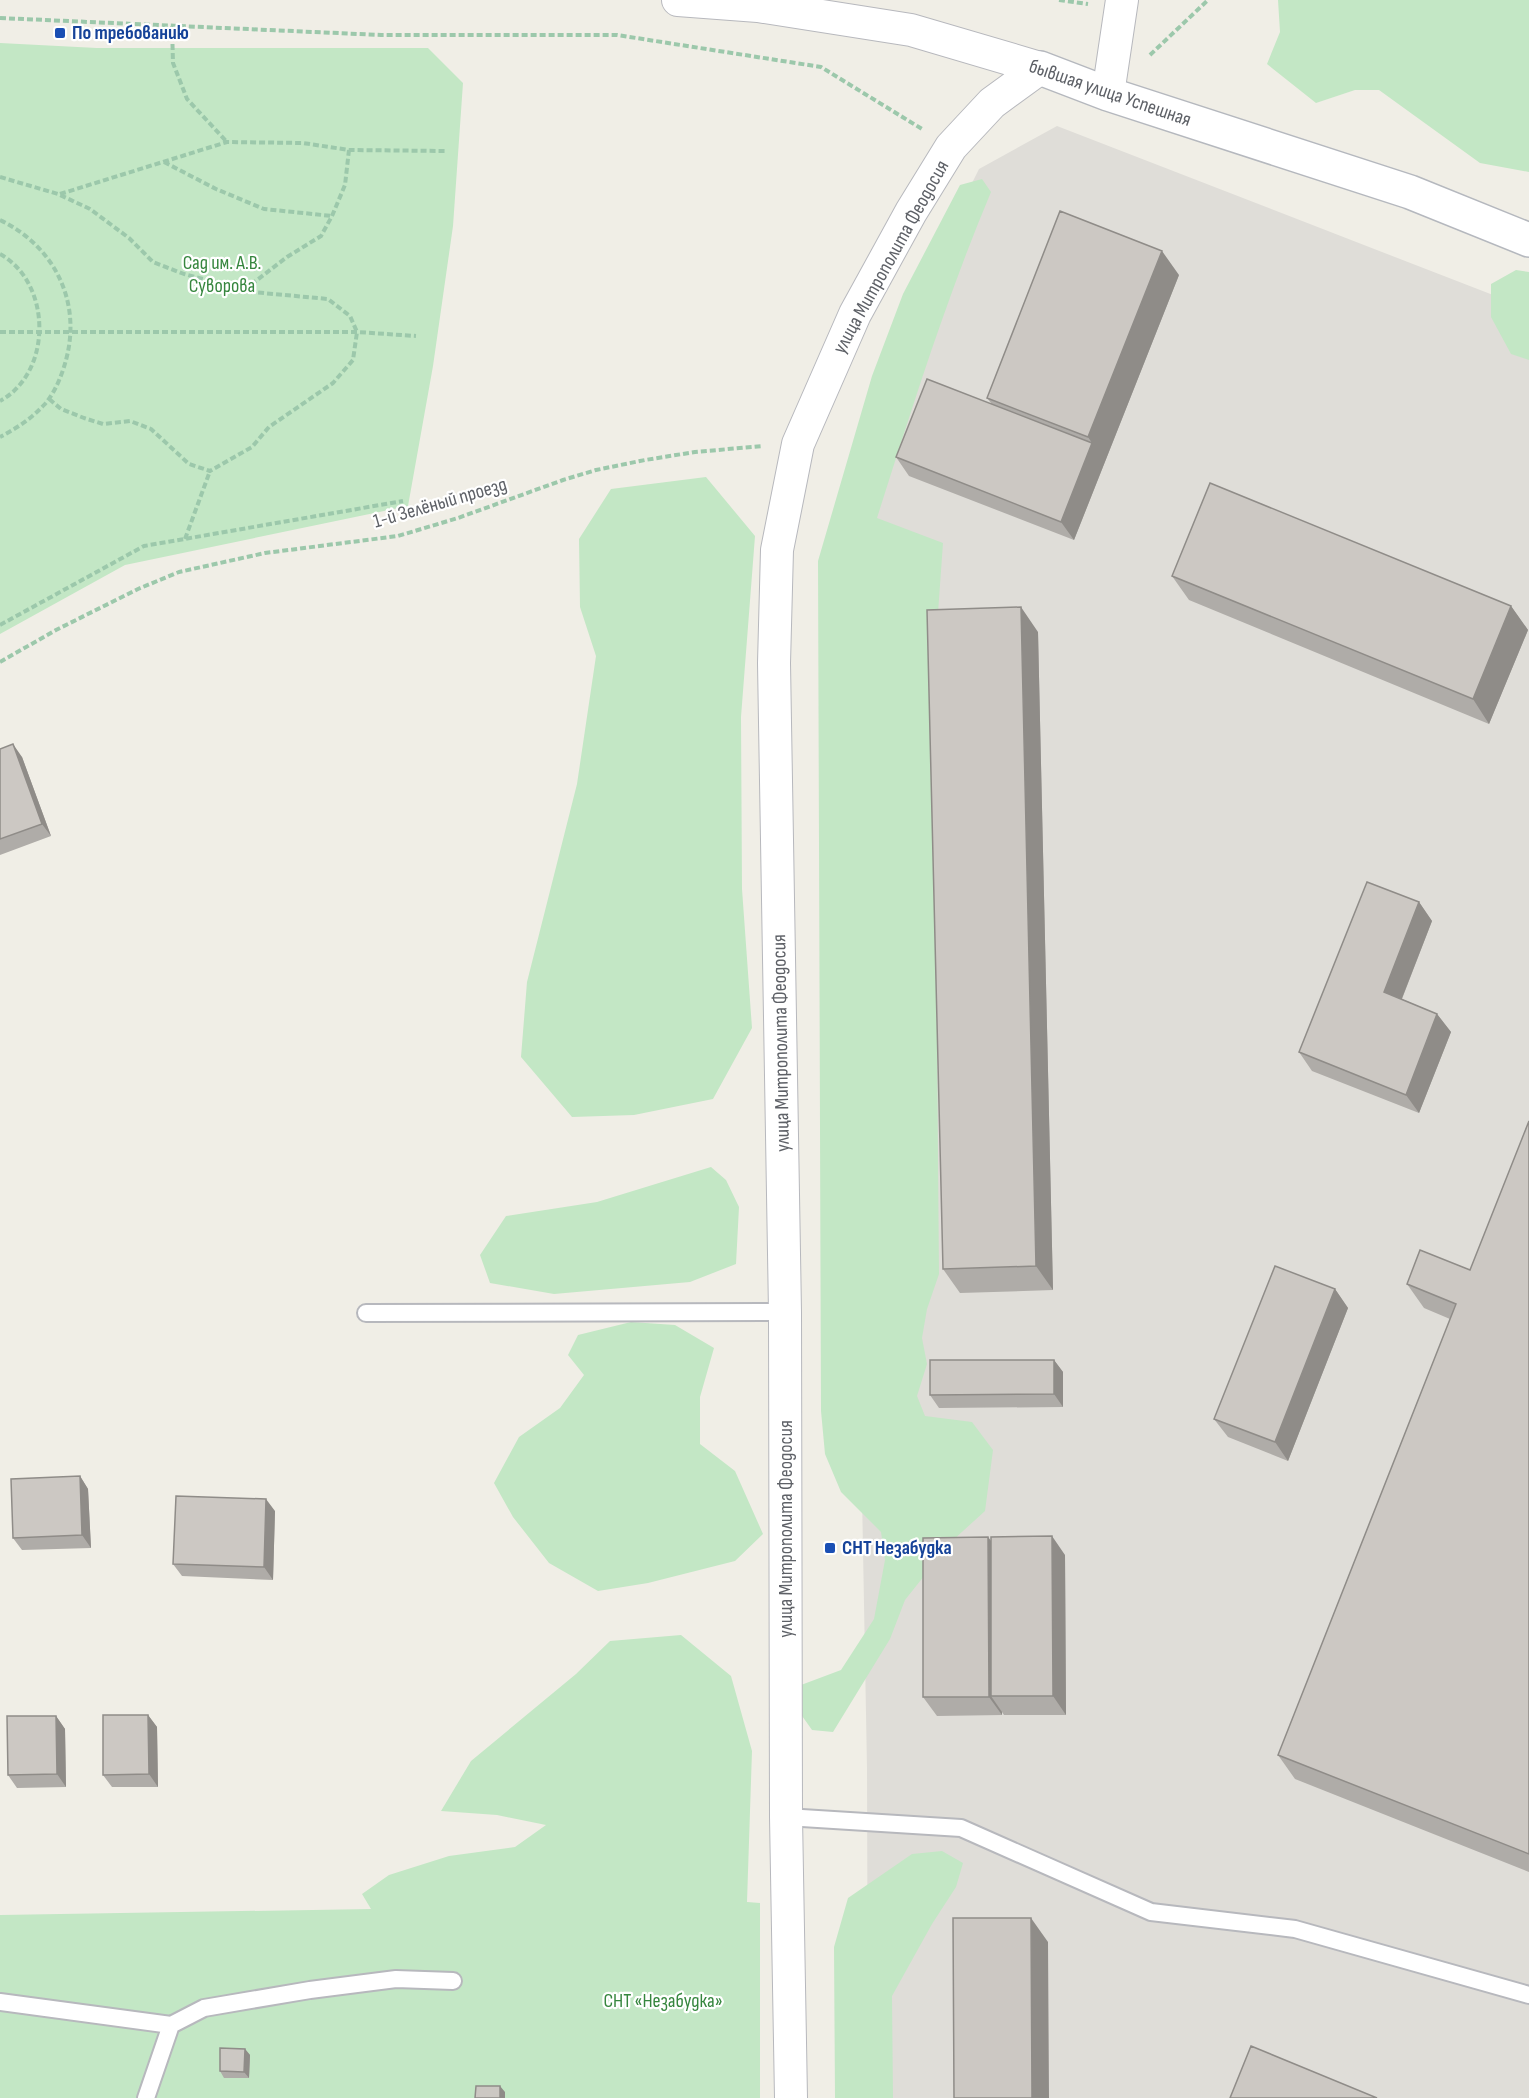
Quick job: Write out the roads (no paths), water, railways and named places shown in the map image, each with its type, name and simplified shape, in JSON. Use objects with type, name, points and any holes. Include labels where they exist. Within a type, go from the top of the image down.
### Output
[{"type":"street","name":"бывшая улица Успешная","points":[[678,0],[758,6],[911,30],[1040,68],[1108,94],[1410,192],[1529,240]]},
{"type":"street","points":[[1108,94],[1122,0]]},
{"type":"street","name":"улица Митрополита Феодосия","points":[[790,2098],[786,1817],[785,1312],[774,663],[777,550],[798,444],[855,314],[911,212],[951,147],[992,103],[1040,68]]},
{"type":"lane","points":[[366,1313],[785,1312]]},
{"type":"lane","points":[[786,1817],[961,1828],[1151,1912],[1295,1929],[1529,1995]]},
{"type":"lane","points":[[0,2002],[171,2025],[204,2008],[310,1990],[396,1979],[453,1981]]},
{"type":"lane","points":[[146,2098],[171,2025]]},
{"type":"place","name":"По требованию","points":[[60,33]]},
{"type":"place","name":"СНТ Незабудка","points":[[830,1548]]},
{"type":"park label","name":"Сад им. А.В. Суворова","points":[[222,274]]},
{"type":"park label","name":"СНТ «Незабудка»","points":[[663,2001]]}]
